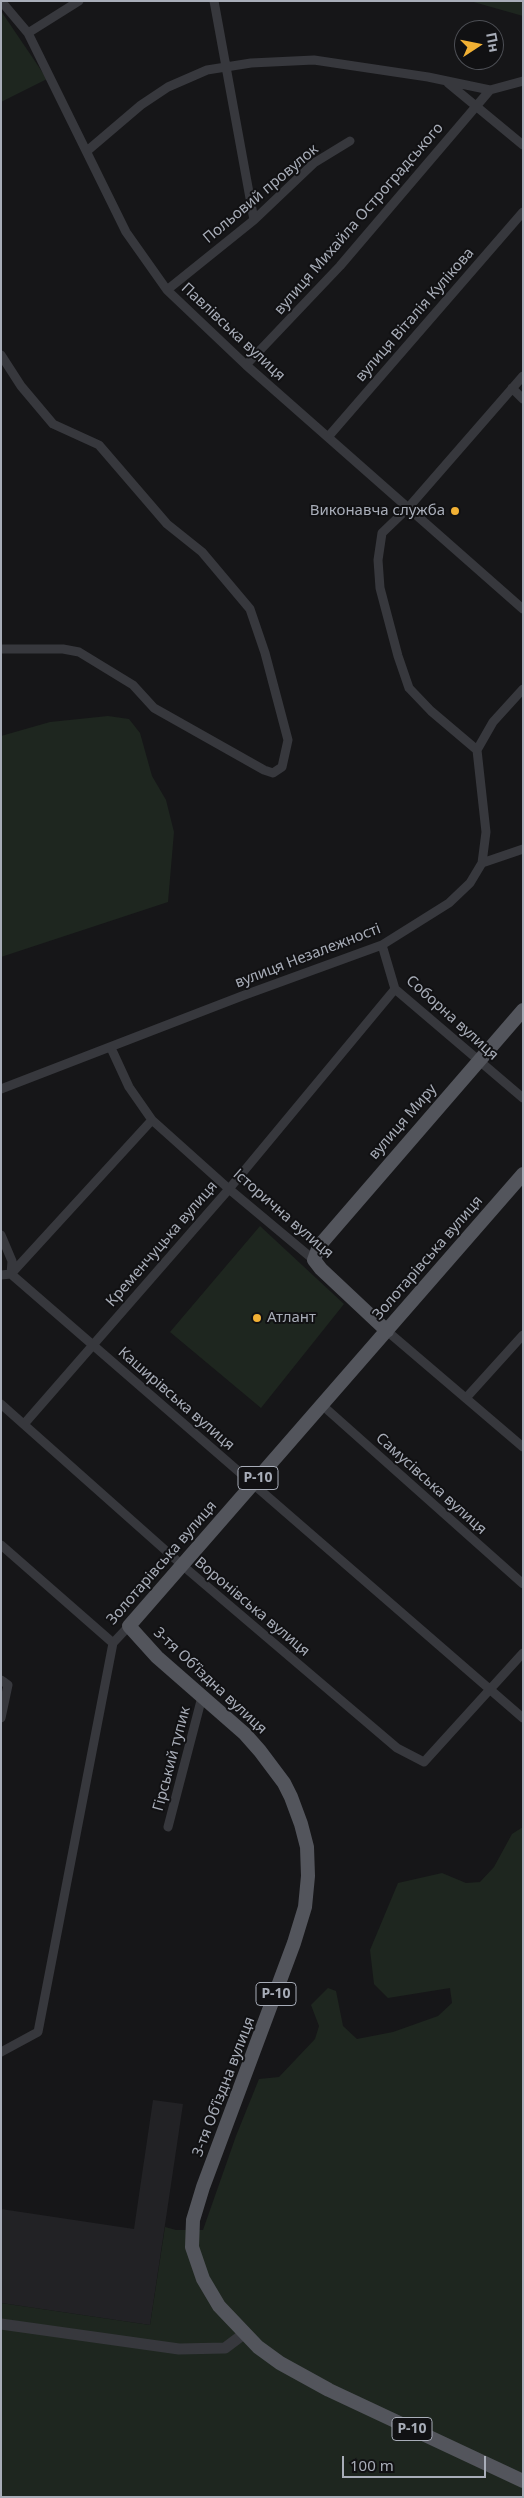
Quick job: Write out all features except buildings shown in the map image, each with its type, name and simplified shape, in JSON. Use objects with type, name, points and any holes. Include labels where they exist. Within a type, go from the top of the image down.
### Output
[{"type":"main road","name":"вулиця Миру","points":[[314,1260],[319,1246],[523,1010]]},
{"type":"main road","name":"Золотарівська вулиця","points":[[129,1626],[523,1174]]},
{"type":"main road","name":"Історична вулиця","points":[[314,1260],[321,1269],[387,1330]]},
{"type":"main road","name":"3-тя Обʼїздна вулиця","points":[[129,1626],[152,1653],[245,1734],[273,1768],[291,1797],[301,1824],[306,1847],[308,1876],[305,1907],[294,1943],[203,2187],[191,2234],[194,2256],[203,2279],[219,2306],[258,2348],[302,2375],[523,2481]]},
{"type":"street","points":[[28,33],[79,1]]},
{"type":"street","points":[[214,1],[254,220]]},
{"type":"street","name":"Павлівська вулиця","points":[[4,7],[28,33],[126,232],[167,290],[246,365],[523,609]]},
{"type":"street","points":[[87,152],[141,105],[168,87],[208,70],[225,67],[314,60],[490,90],[523,81]]},
{"type":"street","points":[[445,81],[477,105],[523,145]]},
{"type":"street","name":"вулиця Михайла Остроградського","points":[[246,365],[340,266],[490,90]]},
{"type":"street","name":"Польовий провулок","points":[[167,290],[254,220],[314,163],[350,141]]},
{"type":"street","name":"вулиця Віталія Кулікова","points":[[328,436],[523,212]]},
{"type":"street","points":[[1,355],[21,386],[53,424],[99,444],[167,524],[202,552],[250,609],[266,653],[288,740],[282,767],[274,773],[264,770],[154,708],[133,685],[79,652],[63,649],[1,649]]},
{"type":"street","points":[[523,376],[408,508],[382,533],[378,560],[380,588],[398,656],[409,688],[431,711],[477,750],[493,722],[523,690]]},
{"type":"street","points":[[512,388],[523,399]]},
{"type":"street","name":"вулиця Незалежності","points":[[1,1089],[242,996],[382,946],[449,903],[470,883],[482,863],[486,832],[477,750]]},
{"type":"street","points":[[482,863],[523,849]]},
{"type":"street","name":"Соборна вулиця","points":[[382,946],[395,989],[523,1098]]},
{"type":"street","name":"Кременчуцька вулиця","points":[[25,1424],[229,1189],[395,989]]},
{"type":"street","name":"Історична вулиця","points":[[111,1048],[129,1087],[152,1120],[229,1189],[314,1260]]},
{"type":"street","points":[[1,1275],[11,1274],[152,1120]]},
{"type":"street","points":[[1,1235],[12,1261],[11,1274]]},
{"type":"street","name":"Каширівська вулиця","points":[[11,1274],[523,1718]]},
{"type":"street","name":"Історична вулиця","points":[[387,1330],[523,1446]]},
{"type":"street","points":[[466,1398],[523,1335]]},
{"type":"street","name":"Воронівська вулиця","points":[[1,1404],[182,1565],[397,1748],[424,1762],[490,1690]]},
{"type":"street","name":"Самусівська вулиця","points":[[322,1405],[523,1584]]},
{"type":"street","points":[[1,1546],[113,1643]]},
{"type":"street","name":"Золотарівська вулиця","points":[[1,2052],[38,2032],[113,1643],[129,1626]]},
{"type":"street","points":[[490,1690],[523,1653]]},
{"type":"street","points":[[1,1680],[8,1685],[1,1718]]},
{"type":"street","name":"Гірський тупик","points":[[168,1827],[202,1697]]},
{"type":"street","points":[[1,2324],[179,2348],[225,2348],[244,2333]]},
{"type":"shaded area","points":[[470,1],[523,1],[523,16]]},
{"type":"shaded area","points":[[1,11],[47,79],[1,102]]},
{"type":"shaded area","points":[[108,716],[129,719],[140,733],[152,776],[166,800],[174,832],[168,902],[1,957],[1,736],[50,722]]},
{"type":"shaded area","name":"Атлант","points":[[260,1226],[344,1304],[261,1408],[170,1332]]},
{"type":"shaded area","points":[[523,1827],[523,2497],[1,2497],[1,2303],[150,2325],[165,2227],[176,2230],[203,2230],[236,2136],[259,2079],[279,2077],[315,2039],[319,2026],[311,2005],[328,1988],[336,1991],[343,2026],[357,2039],[393,2032],[438,2016],[452,2003],[450,1988],[388,1998],[374,1984],[370,1950],[398,1883],[442,1873],[466,1883],[480,1882],[494,1867],[512,1834]]},
{"type":"shaded area","points":[[153,2100],[183,2104],[150,2325],[1,2303],[1,2209],[134,2229]]},
{"type":"place","name":"Виконавча служба","points":[[455,511]]},
{"type":"place","name":"Атлант","points":[[257,1318]]}]
